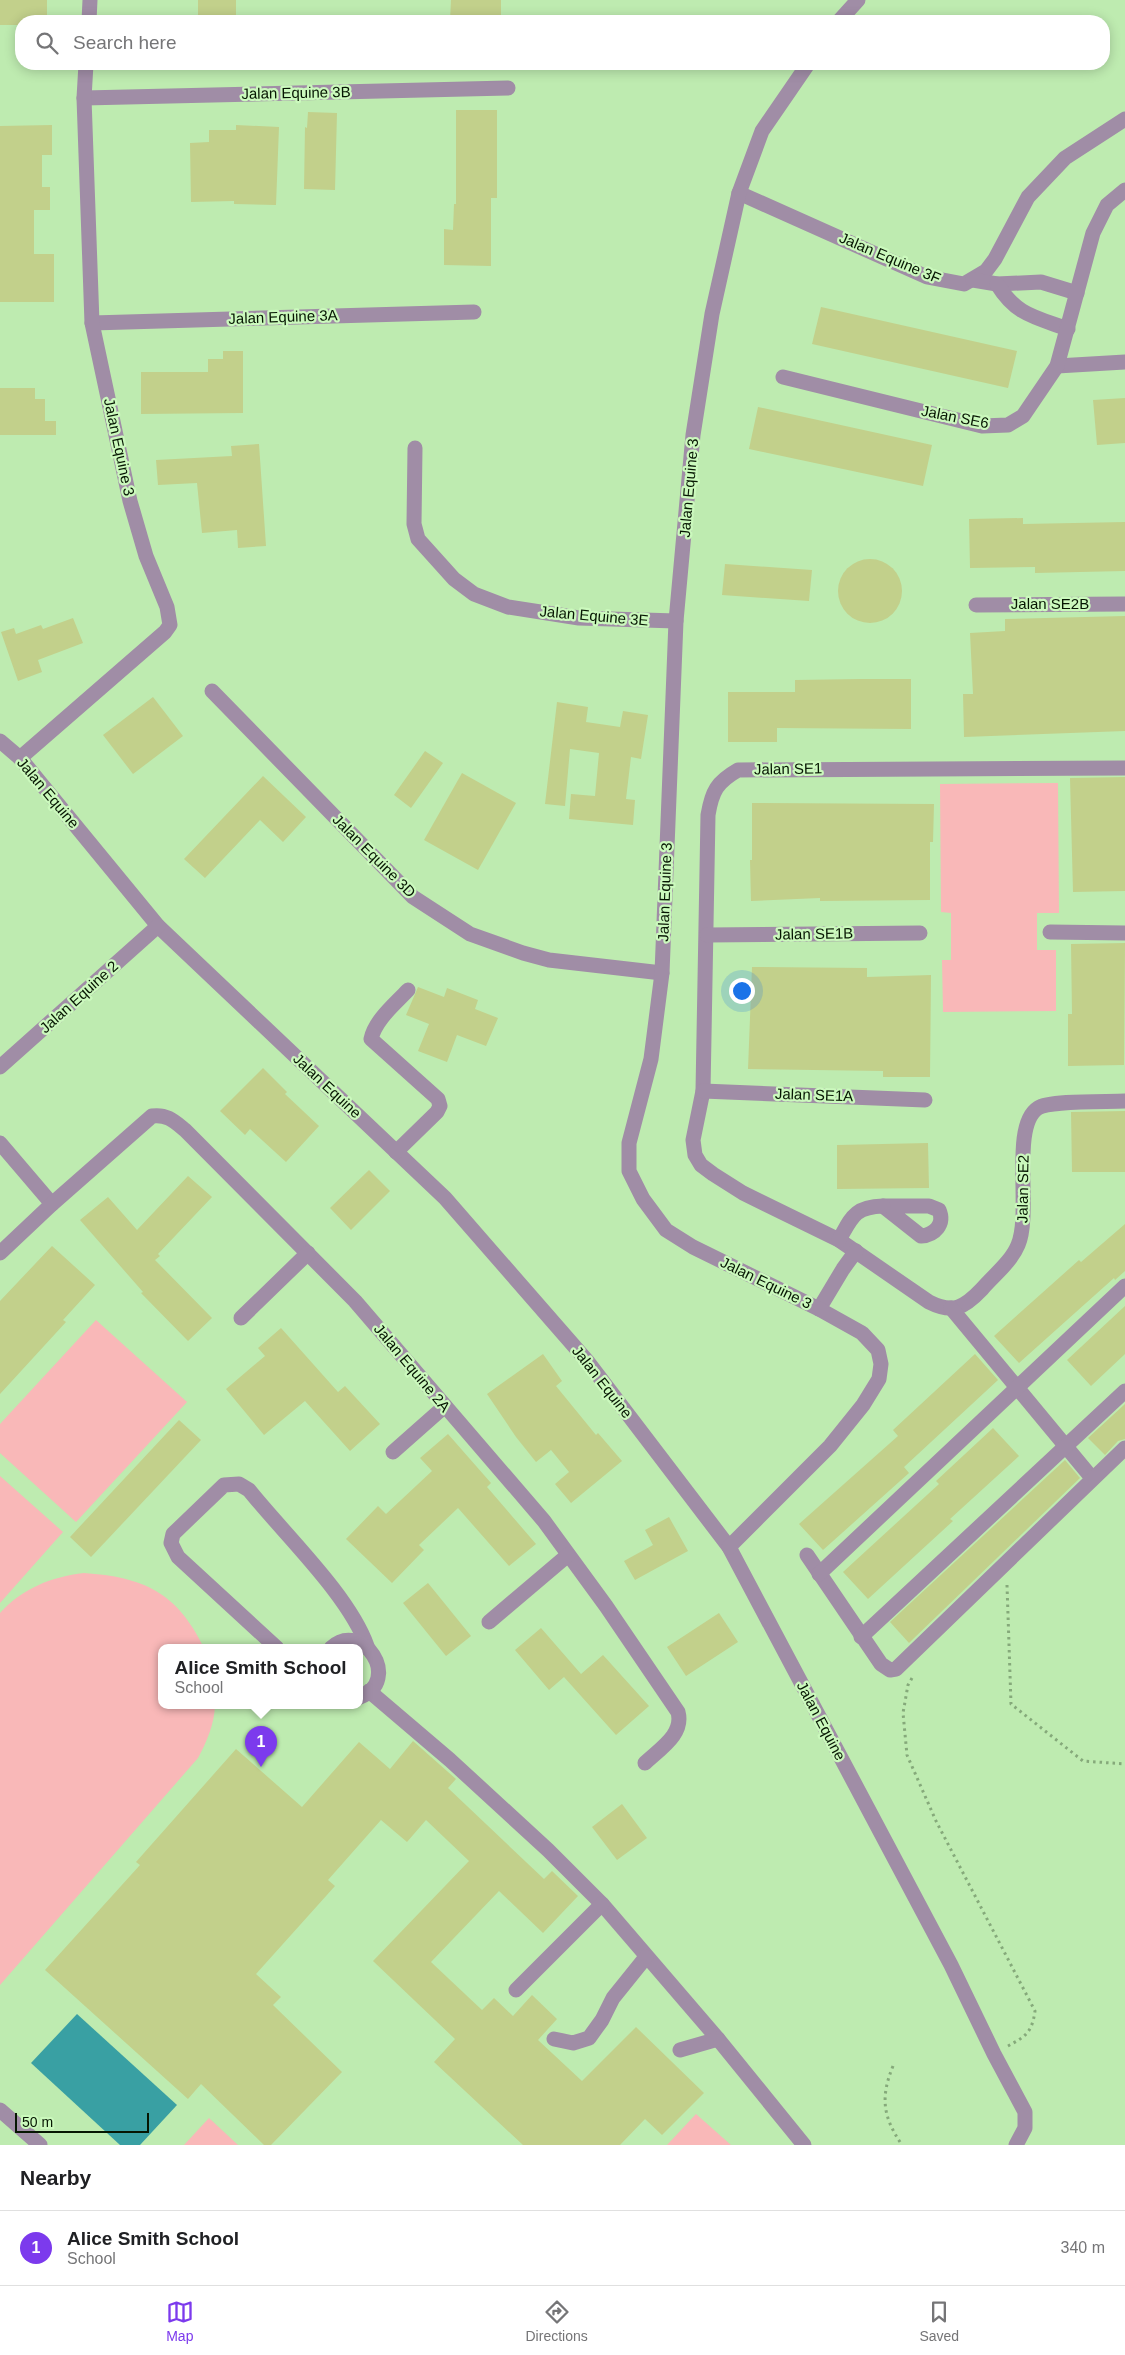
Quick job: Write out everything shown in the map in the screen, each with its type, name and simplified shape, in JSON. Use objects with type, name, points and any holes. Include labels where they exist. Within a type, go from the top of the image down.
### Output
[{"type":"street","points":[[89,15],[90,0]]},
{"type":"street","points":[[844,15],[858,0]]},
{"type":"street","name":"Jalan Equine 3","points":[[20,758],[165,632],[170,625],[167,607],[146,556],[130,501],[92,323],[84,98],[86,70]]},
{"type":"street","name":"Jalan Equine 3","points":[[729,1547],[830,1446],[863,1405],[878,1379],[881,1364],[878,1350],[870,1341],[819,1309],[694,1247],[666,1230],[643,1199],[629,1171],[629,1144],[651,1059],[662,973],[676,621],[694,435],[712,314],[739,193],[762,131],[804,70]]},
{"type":"street","name":"Jalan Equine 3B","points":[[84,98],[508,88]]},
{"type":"street","points":[[973,280],[986,271],[995,259],[1028,198],[1065,158],[1125,120]]},
{"type":"street","name":"Jalan SE6","points":[[783,377],[982,426],[1008,425],[1023,416],[1057,366],[1092,233],[1107,205],[1125,190]]},
{"type":"street","name":"Jalan Equine 3F","points":[[739,193],[927,277],[964,284],[973,280],[997,284],[1041,282],[1077,293]]},
{"type":"street","points":[[997,284],[1007,300],[1015,308],[1034,317],[1068,328]]},
{"type":"street","name":"Jalan Equine 3A","points":[[92,323],[474,312]]},
{"type":"street","points":[[1057,366],[1125,362]]},
{"type":"street","name":"Jalan Equine 3E","points":[[415,448],[414,524],[418,539],[454,579],[474,594],[508,607],[579,618],[676,621]]},
{"type":"street","name":"Jalan SE2B","points":[[976,605],[1125,604]]},
{"type":"street","name":"Jalan Equine 3D","points":[[212,691],[413,897],[470,934],[549,960],[662,973]]},
{"type":"street","name":"Jalan Equine","points":[[0,741],[20,758],[158,926],[445,1198],[588,1362],[729,1547],[951,1966],[1025,2112],[1025,2128],[1016,2145]]},
{"type":"street","name":"Jalan SE1","points":[[856,1251],[840,1240],[743,1193],[701,1165],[695,1155],[693,1140],[702,1098],[707,935],[708,815],[711,796],[722,779],[738,770],[1125,768]]},
{"type":"street","name":"Jalan Equine 2","points":[[0,1067],[158,926]]},
{"type":"street","points":[[1050,932],[1125,932]]},
{"type":"street","name":"Jalan SE1B","points":[[707,935],[920,933]]},
{"type":"street","points":[[396,1152],[437,1112],[440,1106],[438,1099],[371,1038],[373,1030],[408,990]]},
{"type":"street","name":"Jalan SE1A","points":[[702,1098],[925,1100]]},
{"type":"street","name":"Jalan SE2","points":[[951,1308],[962,1306],[971,1300],[1013,1255],[1018,1244],[1023,1224],[1024,1134],[1028,1119],[1038,1108],[1050,1104],[1125,1101]]},
{"type":"street","name":"Jalan Equine 2A","points":[[0,1254],[52,1204],[152,1116],[162,1114],[185,1130],[355,1300],[544,1521],[678,1712],[679,1730],[646,1763]]},
{"type":"street","points":[[0,1143],[52,1204]]},
{"type":"street","points":[[840,1240],[856,1212],[868,1207],[883,1206]]},
{"type":"street","points":[[819,1309],[843,1268],[856,1251],[929,1302],[939,1307],[951,1308],[1092,1478]]},
{"type":"street","points":[[241,1318],[308,1253]]},
{"type":"street","points":[[819,1574],[1125,1286]]},
{"type":"street","points":[[861,1637],[1125,1391]]},
{"type":"street","points":[[393,1452],[445,1406]]},
{"type":"street","points":[[807,1556],[861,1637],[885,1668],[896,1669],[1125,1448]]},
{"type":"street","points":[[273,1644],[178,1557],[171,1543],[172,1534],[224,1485],[239,1484],[248,1490],[334,1591],[360,1627],[366,1646],[374,1655],[378,1666],[378,1677],[364,1694],[457,1767],[548,1850],[602,1904],[718,2039],[804,2145]]},
{"type":"street","points":[[489,1622],[568,1555]]},
{"type":"street","points":[[338,1644],[344,1641],[361,1644]]},
{"type":"street","points":[[516,1990],[602,1904]]},
{"type":"street","points":[[554,2039],[573,2042],[589,2038],[602,2020],[613,1998],[646,1957]]},
{"type":"street","points":[[680,2050],[718,2039]]},
{"type":"street","points":[[0,2110],[40,2145]]},
{"type":"path","points":[[1000,1588],[1006,1582],[1012,1704],[1083,1761],[1125,1764]]},
{"type":"path","points":[[916,1672],[908,1685],[903,1713],[908,1755],[936,1820],[1035,2011],[1033,2024],[1025,2038],[994,2054]]},
{"type":"path","points":[[893,2066],[884,2102],[890,2126],[902,2145]]},
{"type":"shaded area","points":[[1058,783],[1059,913],[1037,913],[1037,950],[1056,950],[1056,1011],[943,1012],[942,960],[951,960],[951,913],[941,912],[940,784]]},
{"type":"shaded area","points":[[96,1320],[187,1402],[76,1522],[0,1453],[0,1424]]},
{"type":"shaded area","points":[[0,1476],[63,1532],[0,1603]]},
{"type":"shaded area","points":[[84,1573],[105,1575],[141,1584],[156,1591],[182,1613],[202,1644],[158,1644],[158,1709],[215,1709],[212,1726],[198,1758],[0,1985],[0,1613],[28,1590],[60,1577]]},
{"type":"shaded area","points":[[696,2114],[731,2145],[667,2145]]},
{"type":"shaded area","points":[[209,2118],[238,2145],[184,2145]]},
{"type":"water","points":[[77,2014],[177,2105],[140,2145],[120,2145],[31,2063]]},
{"type":"building","points":[[0,0],[47,0],[47,15],[15,15],[15,25],[0,25]]},
{"type":"building","points":[[198,0],[236,0],[236,15],[198,15]]},
{"type":"building","points":[[451,0],[501,0],[501,15],[450,15]]},
{"type":"building","points":[[456,110],[497,110],[497,198],[491,198],[491,266],[444,265],[444,229],[453,230],[454,204],[456,204]]},
{"type":"building","points":[[308,112],[337,113],[335,190],[304,189],[305,127],[307,128]]},
{"type":"building","points":[[52,125],[52,155],[42,155],[42,187],[50,187],[50,210],[34,210],[34,254],[54,254],[54,302],[0,302],[0,126]]},
{"type":"building","points":[[236,125],[279,127],[276,205],[234,204],[234,201],[191,202],[190,143],[209,142],[209,130],[236,130]]},
{"type":"building","points":[[821,307],[1017,351],[1008,388],[812,344]]},
{"type":"building","points":[[223,351],[243,351],[243,413],[141,414],[141,372],[208,372],[208,359],[223,359]]},
{"type":"building","points":[[0,388],[35,388],[35,399],[45,399],[45,421],[56,421],[56,435],[0,435]]},
{"type":"building","points":[[1125,398],[1125,443],[1097,445],[1093,400]]},
{"type":"building","points":[[758,407],[932,445],[923,486],[749,449]]},
{"type":"building","points":[[259,444],[266,546],[238,548],[237,530],[202,533],[197,483],[158,485],[156,460],[232,456],[231,446]]},
{"type":"building","points":[[1023,518],[1023,524],[1125,522],[1125,571],[1035,573],[1035,567],[970,568],[969,519]]},
{"type":"building","points":[[864,559],[876,559],[893,568],[900,579],[902,591],[900,603],[893,614],[876,623],[864,623],[852,618],[843,609],[838,597],[838,585],[843,573],[852,564]]},
{"type":"building","points":[[725,564],[812,570],[809,601],[722,595]]},
{"type":"building","points":[[1125,616],[1125,731],[964,737],[963,694],[973,694],[970,633],[1005,631],[1005,619]]},
{"type":"building","points":[[73,618],[83,643],[38,660],[42,672],[18,681],[1,632],[14,628],[16,634],[41,625],[43,629]]},
{"type":"building","points":[[911,679],[911,729],[777,728],[777,742],[728,742],[728,692],[795,692],[795,680]]},
{"type":"building","points":[[153,697],[183,736],[133,774],[103,735]]},
{"type":"building","points":[[557,702],[588,707],[586,722],[620,727],[623,711],[648,715],[641,759],[631,757],[626,799],[635,800],[633,825],[569,819],[571,794],[595,796],[599,753],[570,749],[565,806],[545,804]]},
{"type":"building","points":[[425,751],[443,763],[411,808],[394,795]]},
{"type":"building","points":[[462,773],[516,803],[478,870],[424,840]]},
{"type":"building","points":[[263,776],[306,817],[283,842],[260,820],[205,878],[184,859]]},
{"type":"building","points":[[1125,777],[1125,891],[1073,892],[1070,778]]},
{"type":"building","points":[[752,803],[934,804],[933,842],[930,842],[930,900],[820,901],[820,898],[751,901]]},
{"type":"building","points":[[1125,943],[1124,1065],[1068,1066],[1068,1014],[1072,1014],[1071,944]]},
{"type":"building","points":[[752,967],[867,968],[867,977],[931,975],[930,1077],[883,1077],[883,1071],[748,1069]]},
{"type":"building","points":[[418,987],[444,997],[447,988],[478,1000],[475,1009],[498,1018],[486,1046],[457,1035],[447,1062],[418,1051],[429,1024],[406,1015]]},
{"type":"building","points":[[263,1068],[287,1092],[285,1094],[319,1126],[286,1162],[250,1129],[245,1135],[220,1111]]},
{"type":"building","points":[[1125,1111],[1125,1172],[1072,1172],[1071,1112]]},
{"type":"building","points":[[928,1143],[929,1188],[837,1189],[837,1145]]},
{"type":"building","points":[[369,1170],[390,1191],[351,1230],[330,1208]]},
{"type":"building","points":[[188,1176],[212,1197],[158,1254],[160,1256],[155,1260],[212,1318],[188,1341],[141,1293],[143,1292],[80,1220],[108,1197],[137,1230]]},
{"type":"building","points":[[1125,1224],[1125,1271],[1115,1280],[1114,1278],[1019,1363],[994,1336],[1079,1260],[1081,1262]]},
{"type":"building","points":[[52,1246],[95,1285],[63,1320],[66,1322],[0,1394],[0,1301]]},
{"type":"building","points":[[1125,1306],[1125,1354],[1091,1386],[1067,1360]]},
{"type":"building","points":[[281,1328],[338,1392],[345,1386],[380,1424],[350,1451],[305,1401],[264,1435],[226,1389],[265,1356],[258,1348]]},
{"type":"building","points":[[543,1354],[562,1381],[556,1386],[596,1435],[598,1433],[622,1461],[571,1503],[555,1484],[569,1472],[551,1450],[536,1462],[516,1437],[487,1394]]},
{"type":"building","points":[[975,1354],[998,1380],[904,1467],[909,1473],[823,1550],[799,1524],[898,1436],[893,1430]]},
{"type":"building","points":[[1125,1404],[1125,1439],[1118,1441],[1105,1455],[1088,1438]]},
{"type":"building","points":[[179,1420],[201,1440],[91,1557],[70,1537]]},
{"type":"building","points":[[993,1428],[1019,1456],[950,1519],[953,1521],[868,1599],[843,1572],[939,1484],[936,1481]]},
{"type":"building","points":[[448,1434],[491,1483],[487,1487],[536,1544],[509,1566],[458,1508],[419,1545],[424,1550],[392,1583],[346,1539],[378,1506],[386,1514],[432,1471],[420,1458]]},
{"type":"building","points":[[1065,1460],[1080,1478],[909,1643],[890,1622]]},
{"type":"building","points":[[669,1517],[688,1551],[635,1580],[624,1561],[653,1545],[645,1530]]},
{"type":"building","points":[[428,1583],[471,1636],[446,1656],[403,1603]]},
{"type":"building","points":[[719,1613],[738,1642],[686,1676],[667,1647]]},
{"type":"building","points":[[541,1628],[581,1674],[603,1655],[649,1706],[616,1735],[564,1677],[549,1690],[515,1650]]},
{"type":"building","points":[[413,1741],[456,1779],[448,1788],[544,1879],[552,1871],[578,1896],[543,1933],[499,1891],[431,1962],[482,2010],[494,1998],[513,2016],[532,1995],[557,2019],[538,2040],[582,2081],[636,2027],[704,2093],[662,2135],[645,2119],[620,2145],[523,2145],[434,2062],[455,2039],[373,1961],[469,1861],[426,1820],[407,1842],[381,1820],[328,1880],[335,1886],[256,1974],[281,1997],[273,2005],[342,2072],[271,2145],[264,2145],[201,2084],[188,2099],[45,1970],[140,1865],[136,1862],[236,1749],[302,1807],[359,1742],[390,1769]]},
{"type":"building","points":[[622,1804],[647,1838],[617,1860],[592,1827]]},
{"type":"place","name":"Alice Smith School","points":[[261,1767]]}]
